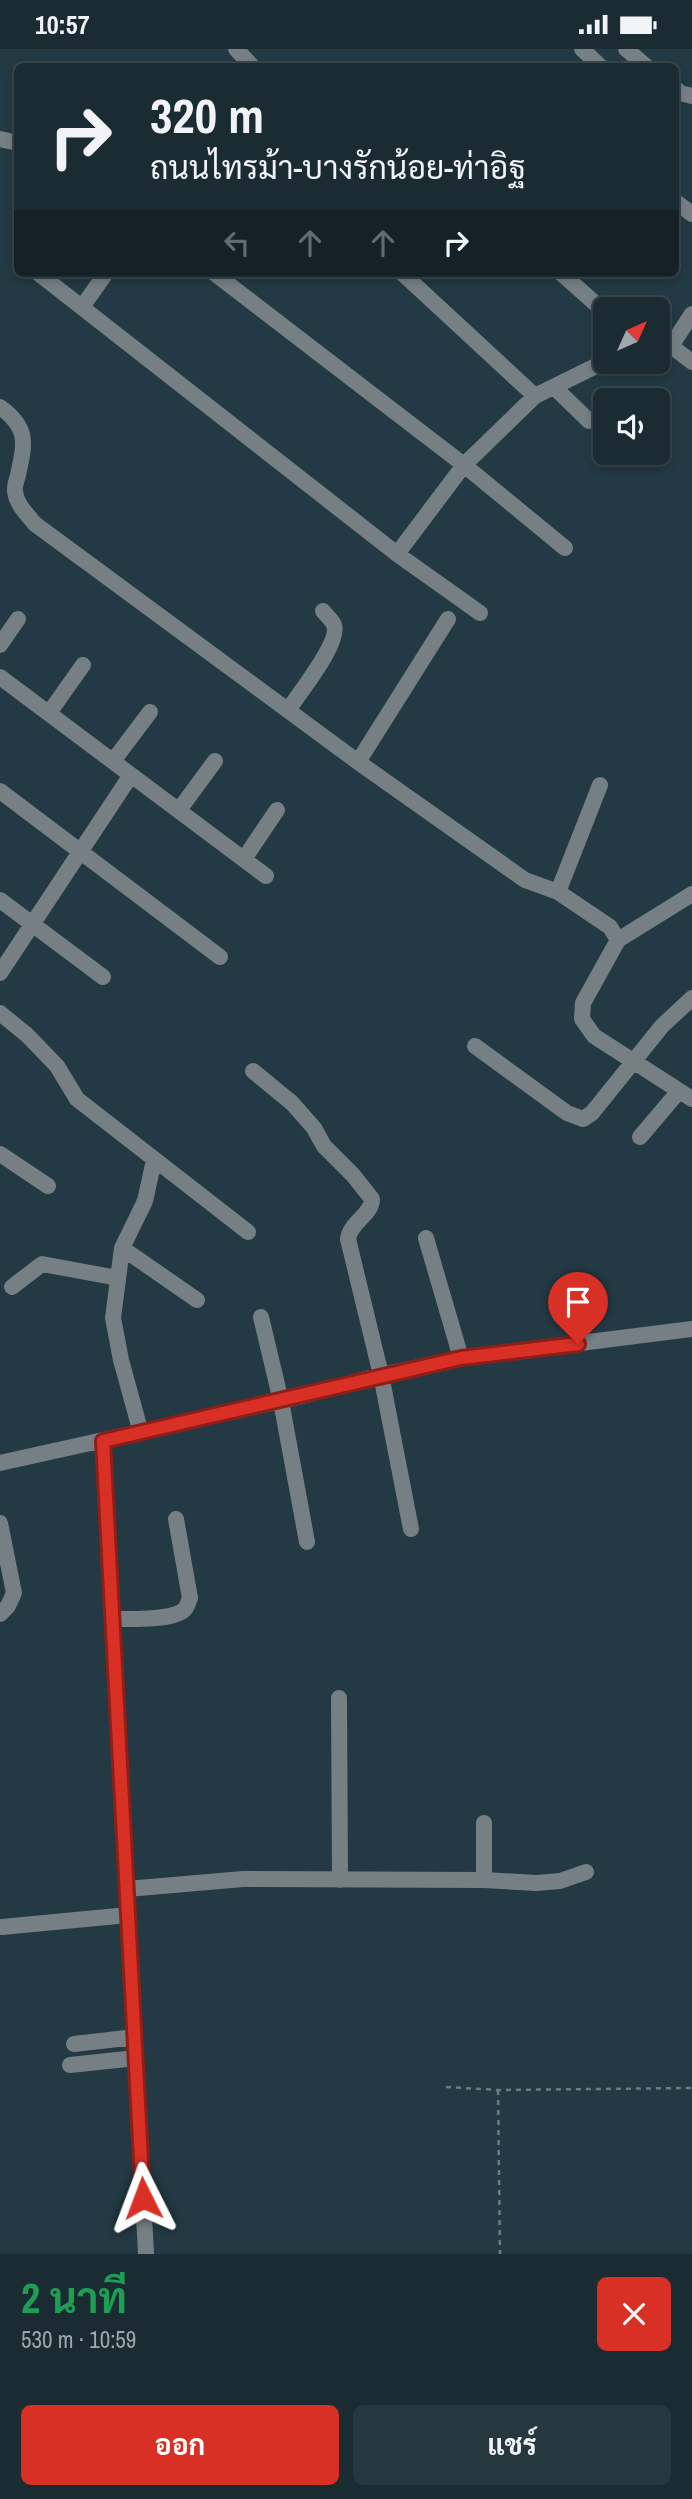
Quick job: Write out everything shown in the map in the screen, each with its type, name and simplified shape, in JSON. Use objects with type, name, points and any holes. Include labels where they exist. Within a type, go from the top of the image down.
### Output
[{"type":"street","points":[[236,49],[249,63]]},
{"type":"street","points":[[582,49],[597,63]]},
{"type":"street","points":[[626,49],[643,63]]},
{"type":"street","points":[[43,277],[397,554],[480,613]]},
{"type":"street","points":[[82,307],[103,277]]},
{"type":"street","points":[[219,277],[464,464],[565,548]]},
{"type":"street","points":[[406,277],[535,396]]},
{"type":"street","points":[[566,277],[593,301]]},
{"type":"street","points":[[670,341],[692,314]]},
{"type":"street","points":[[670,351],[692,362]]},
{"type":"street","points":[[397,554],[464,464],[535,396],[593,368]]},
{"type":"street","points":[[554,387],[589,421]]},
{"type":"street","points":[[0,407],[10,414],[21,429],[25,444],[14,489],[18,502],[35,524],[358,762],[525,880],[558,892],[610,927],[618,940]]},
{"type":"street","points":[[289,709],[330,648],[335,636],[334,625],[323,611]]},
{"type":"street","points":[[0,645],[18,619]]},
{"type":"street","points":[[358,762],[448,619]]},
{"type":"street","points":[[49,713],[83,665]]},
{"type":"street","points":[[0,677],[266,876]]},
{"type":"street","points":[[113,761],[150,712]]},
{"type":"street","points":[[179,810],[215,761]]},
{"type":"street","points":[[0,973],[131,775]]},
{"type":"street","points":[[558,892],[600,785]]},
{"type":"street","points":[[0,790],[220,957]]},
{"type":"street","points":[[244,859],[277,810]]},
{"type":"street","points":[[640,1137],[685,1095],[594,1036],[582,1019],[583,1003],[618,940],[692,894]]},
{"type":"street","points":[[0,900],[103,977]]},
{"type":"street","points":[[475,1046],[567,1113],[583,1119],[592,1113],[662,1026],[692,998]]},
{"type":"street","points":[[0,1013],[27,1034],[57,1066],[77,1099],[248,1232]]},
{"type":"street","points":[[253,1070],[292,1103],[314,1128],[324,1146],[372,1199],[371,1207],[351,1229],[348,1239],[381,1375],[411,1529]]},
{"type":"street","points":[[0,1154],[48,1186]]},
{"type":"street","points":[[141,1433],[121,1360],[113,1318],[122,1248],[145,1201],[155,1160]]},
{"type":"street","points":[[426,1238],[461,1358]]},
{"type":"street","points":[[122,1248],[197,1300]]},
{"type":"street","points":[[12,1287],[42,1264],[118,1279]]},
{"type":"street","points":[[261,1317],[281,1401],[307,1542]]},
{"type":"street","points":[[0,1463],[461,1358],[692,1329]]},
{"type":"street","points":[[103,1441],[146,2254]]},
{"type":"street","points":[[112,1619],[154,1618],[178,1613],[186,1608],[190,1598],[176,1519]]},
{"type":"street","points":[[0,1523],[14,1593],[8,1606],[0,1614]]},
{"type":"street","points":[[339,1698],[340,1880]]},
{"type":"street","points":[[484,1823],[484,1880]]},
{"type":"street","points":[[127,1889],[243,1879],[484,1880],[536,1883],[559,1881],[586,1872]]},
{"type":"street","points":[[2,1927],[128,1915]]},
{"type":"street","points":[[74,2044],[135,2037]]},
{"type":"street","points":[[70,2065],[136,2058]]},
{"type":"path","points":[[446,2087],[498,2090],[692,2088]]},
{"type":"path","points":[[498,2090],[500,2254]]},
{"type":"route","points":[[143,2198],[103,1441],[461,1358],[578,1344]]}]
